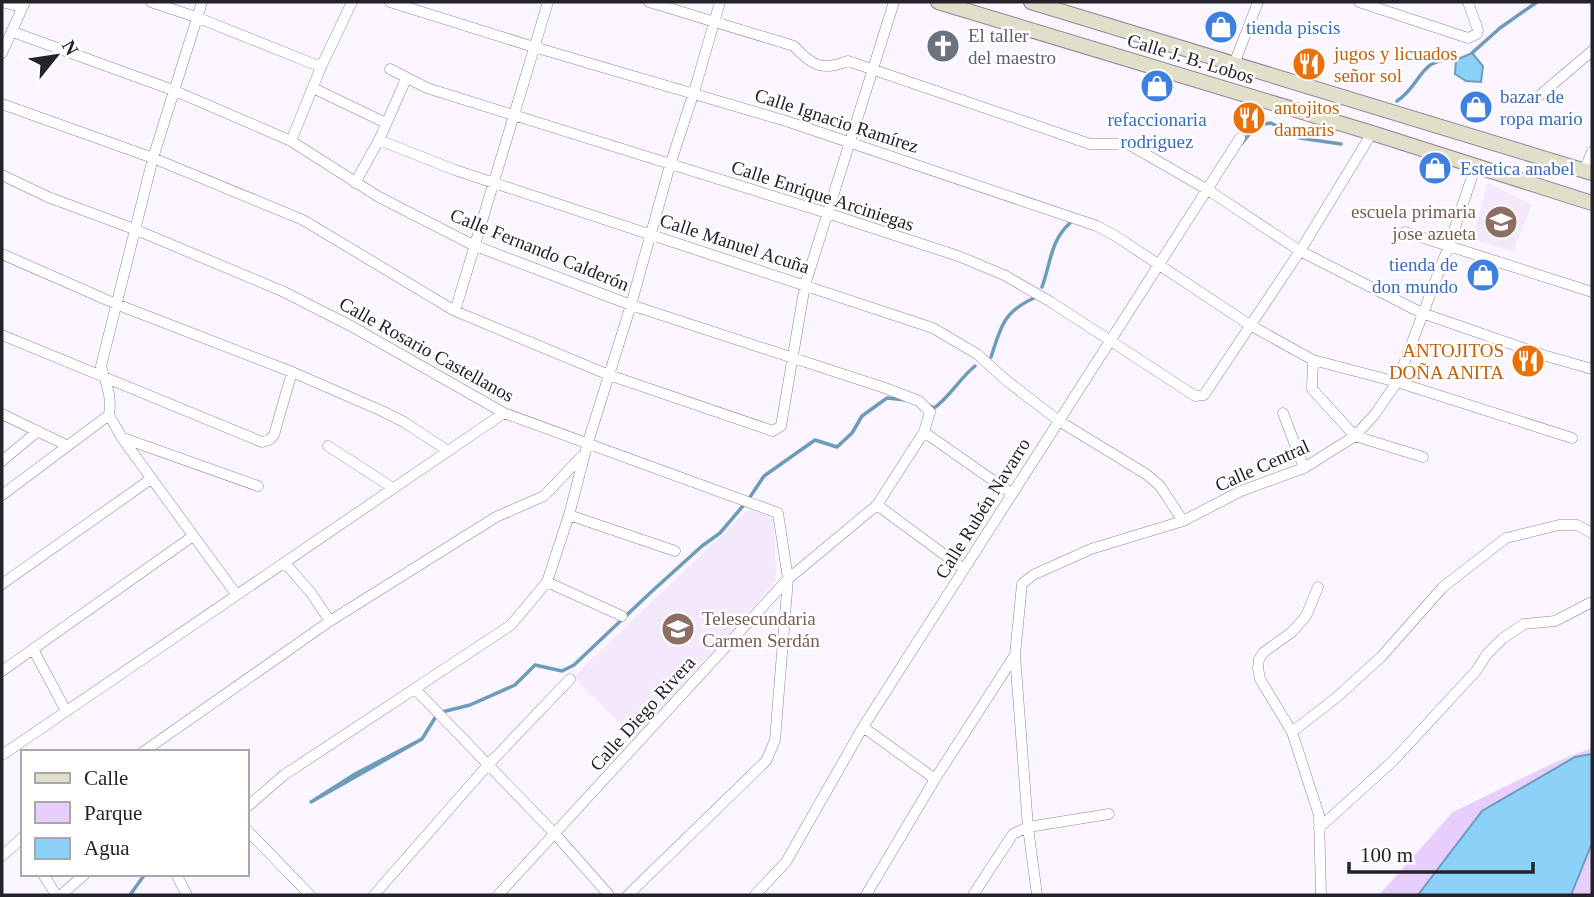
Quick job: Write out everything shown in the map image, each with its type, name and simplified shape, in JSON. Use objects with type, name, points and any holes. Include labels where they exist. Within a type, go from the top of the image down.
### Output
[{"type":"main road","name":"Calle J. B. Lobos","points":[[938,2],[1592,203]]},
{"type":"main road","name":"Calle J. B. Lobos","points":[[1031,2],[1588,172]]},
{"type":"street","points":[[2,2],[23,4],[2,53]]},
{"type":"street","points":[[151,2],[321,67]]},
{"type":"street","points":[[202,2],[153,159],[101,366],[110,393],[109,415],[122,438],[236,594]]},
{"type":"street","points":[[291,141],[321,67],[352,2]]},
{"type":"street","name":"Calle Ignacio Ramírez","points":[[390,2],[534,47],[694,92],[1097,226],[1114,234],[1250,325],[1313,360],[1397,382],[1572,438]]},
{"type":"street","points":[[455,311],[548,2]]},
{"type":"street","points":[[649,2],[794,46],[806,59],[819,66],[834,66],[848,61],[1090,144],[1128,144],[1208,190],[1300,251],[1422,313],[1592,369]]},
{"type":"street","points":[[248,806],[285,775],[511,625],[547,582],[720,2]]},
{"type":"street","points":[[2,104],[153,159],[303,220],[455,311],[609,375],[771,431],[781,426],[805,285],[894,2]]},
{"type":"street","points":[[1234,64],[1258,2]]},
{"type":"street","points":[[1359,2],[1468,38],[1477,34],[1478,30],[1468,2]]},
{"type":"street","name":"Calle Fernando Calderón","points":[[13,32],[173,90],[291,141],[379,197],[473,245],[631,305],[919,401],[930,412],[924,432]]},
{"type":"street","points":[[1540,95],[1592,51]]},
{"type":"street","name":"Calle Enrique Arciniegas","points":[[390,69],[406,79],[512,115],[958,256],[1004,275],[1051,302],[1195,396],[1204,395],[1250,325]]},
{"type":"street","points":[[355,183],[379,140],[406,79]]},
{"type":"street","points":[[313,88],[386,123]]},
{"type":"street","points":[[1250,325],[1300,251],[1372,134]]},
{"type":"street","name":"Calle Rubén Navarro","points":[[755,895],[786,862],[863,727],[1240,138]]},
{"type":"street","name":"Calle Manuel Acuña","points":[[379,140],[423,159],[933,328],[959,342],[1059,421],[1146,474],[1160,486],[1183,521]]},
{"type":"street","points":[[1588,172],[1592,152]]},
{"type":"street","name":"Calle Central","points":[[1015,655],[1022,584],[1033,575],[1091,549],[1183,521],[1241,491],[1304,468],[1355,436],[1375,414],[1397,382],[1450,245],[1475,168]]},
{"type":"street","name":"Calle Rosario Castellanos","points":[[2,175],[48,197],[134,229],[282,291],[351,326],[504,413],[778,513],[788,579]]},
{"type":"street","points":[[1405,232],[1592,292]]},
{"type":"street","points":[[2,254],[117,304],[292,372],[404,422],[448,452]]},
{"type":"street","points":[[2,335],[262,442],[274,435],[292,372]]},
{"type":"street","points":[[1313,360],[1312,389],[1355,436],[1423,457]]},
{"type":"street","points":[[2,755],[504,413]]},
{"type":"street","points":[[1283,413],[1304,468]]},
{"type":"street","points":[[2,414],[66,445]]},
{"type":"street","points":[[2,495],[109,415]]},
{"type":"street","points":[[2,461],[38,431]]},
{"type":"street","points":[[924,432],[1011,493]]},
{"type":"street","name":"Calle Diego Rivera","points":[[498,895],[788,579],[877,505],[924,432]]},
{"type":"street","points":[[122,438],[258,486]]},
{"type":"street","points":[[328,446],[393,488]]},
{"type":"street","points":[[146,750],[330,621],[496,517],[544,496],[585,453]]},
{"type":"street","points":[[2,584],[152,478]]},
{"type":"street","points":[[877,505],[964,569]]},
{"type":"street","points":[[569,515],[675,551]]},
{"type":"street","points":[[1292,732],[1337,697],[1381,657],[1443,587],[1507,538],[1559,525],[1577,524],[1592,533]]},
{"type":"street","points":[[2,671],[193,536]]},
{"type":"street","points":[[286,564],[330,621]]},
{"type":"street","points":[[628,895],[766,761],[775,740],[788,579]]},
{"type":"street","points":[[547,582],[622,616]]},
{"type":"street","points":[[1318,587],[1306,616],[1292,632],[1264,652],[1259,659],[1260,679],[1292,732],[1319,815],[1321,895]]},
{"type":"street","points":[[1319,828],[1393,761],[1502,639],[1524,624],[1555,621],[1592,602]]},
{"type":"street","points":[[33,649],[66,711]]},
{"type":"street","points":[[866,895],[935,779],[1015,655]]},
{"type":"street","points":[[1015,655],[1028,827],[1037,895]]},
{"type":"street","points":[[373,895],[487,766],[570,679]]},
{"type":"street","points":[[415,690],[555,834],[609,895]]},
{"type":"street","points":[[863,727],[935,779]]},
{"type":"street","points":[[973,895],[1013,834],[1028,827],[1109,814]]},
{"type":"street","points":[[248,832],[310,895]]},
{"type":"street","points":[[2,856],[21,840]]},
{"type":"street","points":[[45,876],[59,895],[83,876]]},
{"type":"street","points":[[177,876],[187,895]]},
{"type":"shaded area","name":"escuela primaria jose azueta","points":[[1488,183],[1532,205],[1513,252],[1472,239]]},
{"type":"shaded area","name":"Telesecundaria Carmen Serdán","points":[[750,508],[774,519],[776,581],[635,738],[573,677]]},
{"type":"green space","points":[[1592,748],[1592,895],[1379,895],[1453,812],[1558,761]]},
{"type":"water","points":[[1472,53],[1483,66],[1481,82],[1466,81],[1455,74],[1456,60]]},
{"type":"water","points":[[1592,754],[1592,843],[1571,895],[1418,895],[1482,811],[1575,757]]},
{"type":"waterway","points":[[1472,53],[1500,28],[1537,2]]},
{"type":"waterway","points":[[1397,101],[1435,62],[1456,60]]},
{"type":"waterway","points":[[1241,144],[1257,125],[1271,123],[1300,138],[1341,144]]},
{"type":"waterway","points":[[1042,287],[1058,237],[1070,223]]},
{"type":"waterway","points":[[991,357],[1009,315],[1034,298]]},
{"type":"waterway","points":[[930,406],[934,408],[940,404],[975,366]]},
{"type":"waterway","points":[[422,739],[311,802],[355,774],[422,739],[438,713],[470,705],[515,685],[535,665],[562,671],[574,665],[650,593],[720,533],[764,476],[815,440],[837,447],[852,433],[862,416],[887,398],[906,400]]},
{"type":"waterway","points":[[130,895],[144,876]]},
{"type":"place","name":"tienda piscis","points":[[1221,27]]},
{"type":"place","name":"El taller del maestro","points":[[943,46]]},
{"type":"place","name":"jugos y licuados señor sol","points":[[1309,64]]},
{"type":"place","name":"refaccionaria rodriguez","points":[[1157,86]]},
{"type":"place","name":"bazar de ropa mario","points":[[1476,107]]},
{"type":"place","name":"antojitos damaris","points":[[1249,118]]},
{"type":"place","name":"Estetica anabel","points":[[1435,168]]},
{"type":"place","name":"escuela primaria jose azueta","points":[[1501,222]]},
{"type":"place","name":"tienda de don mundo","points":[[1483,275]]},
{"type":"place","name":"ANTOJITOS DOÑA ANITA","points":[[1528,361]]},
{"type":"place","name":"Telesecundaria Carmen Serdán","points":[[678,629]]}]
